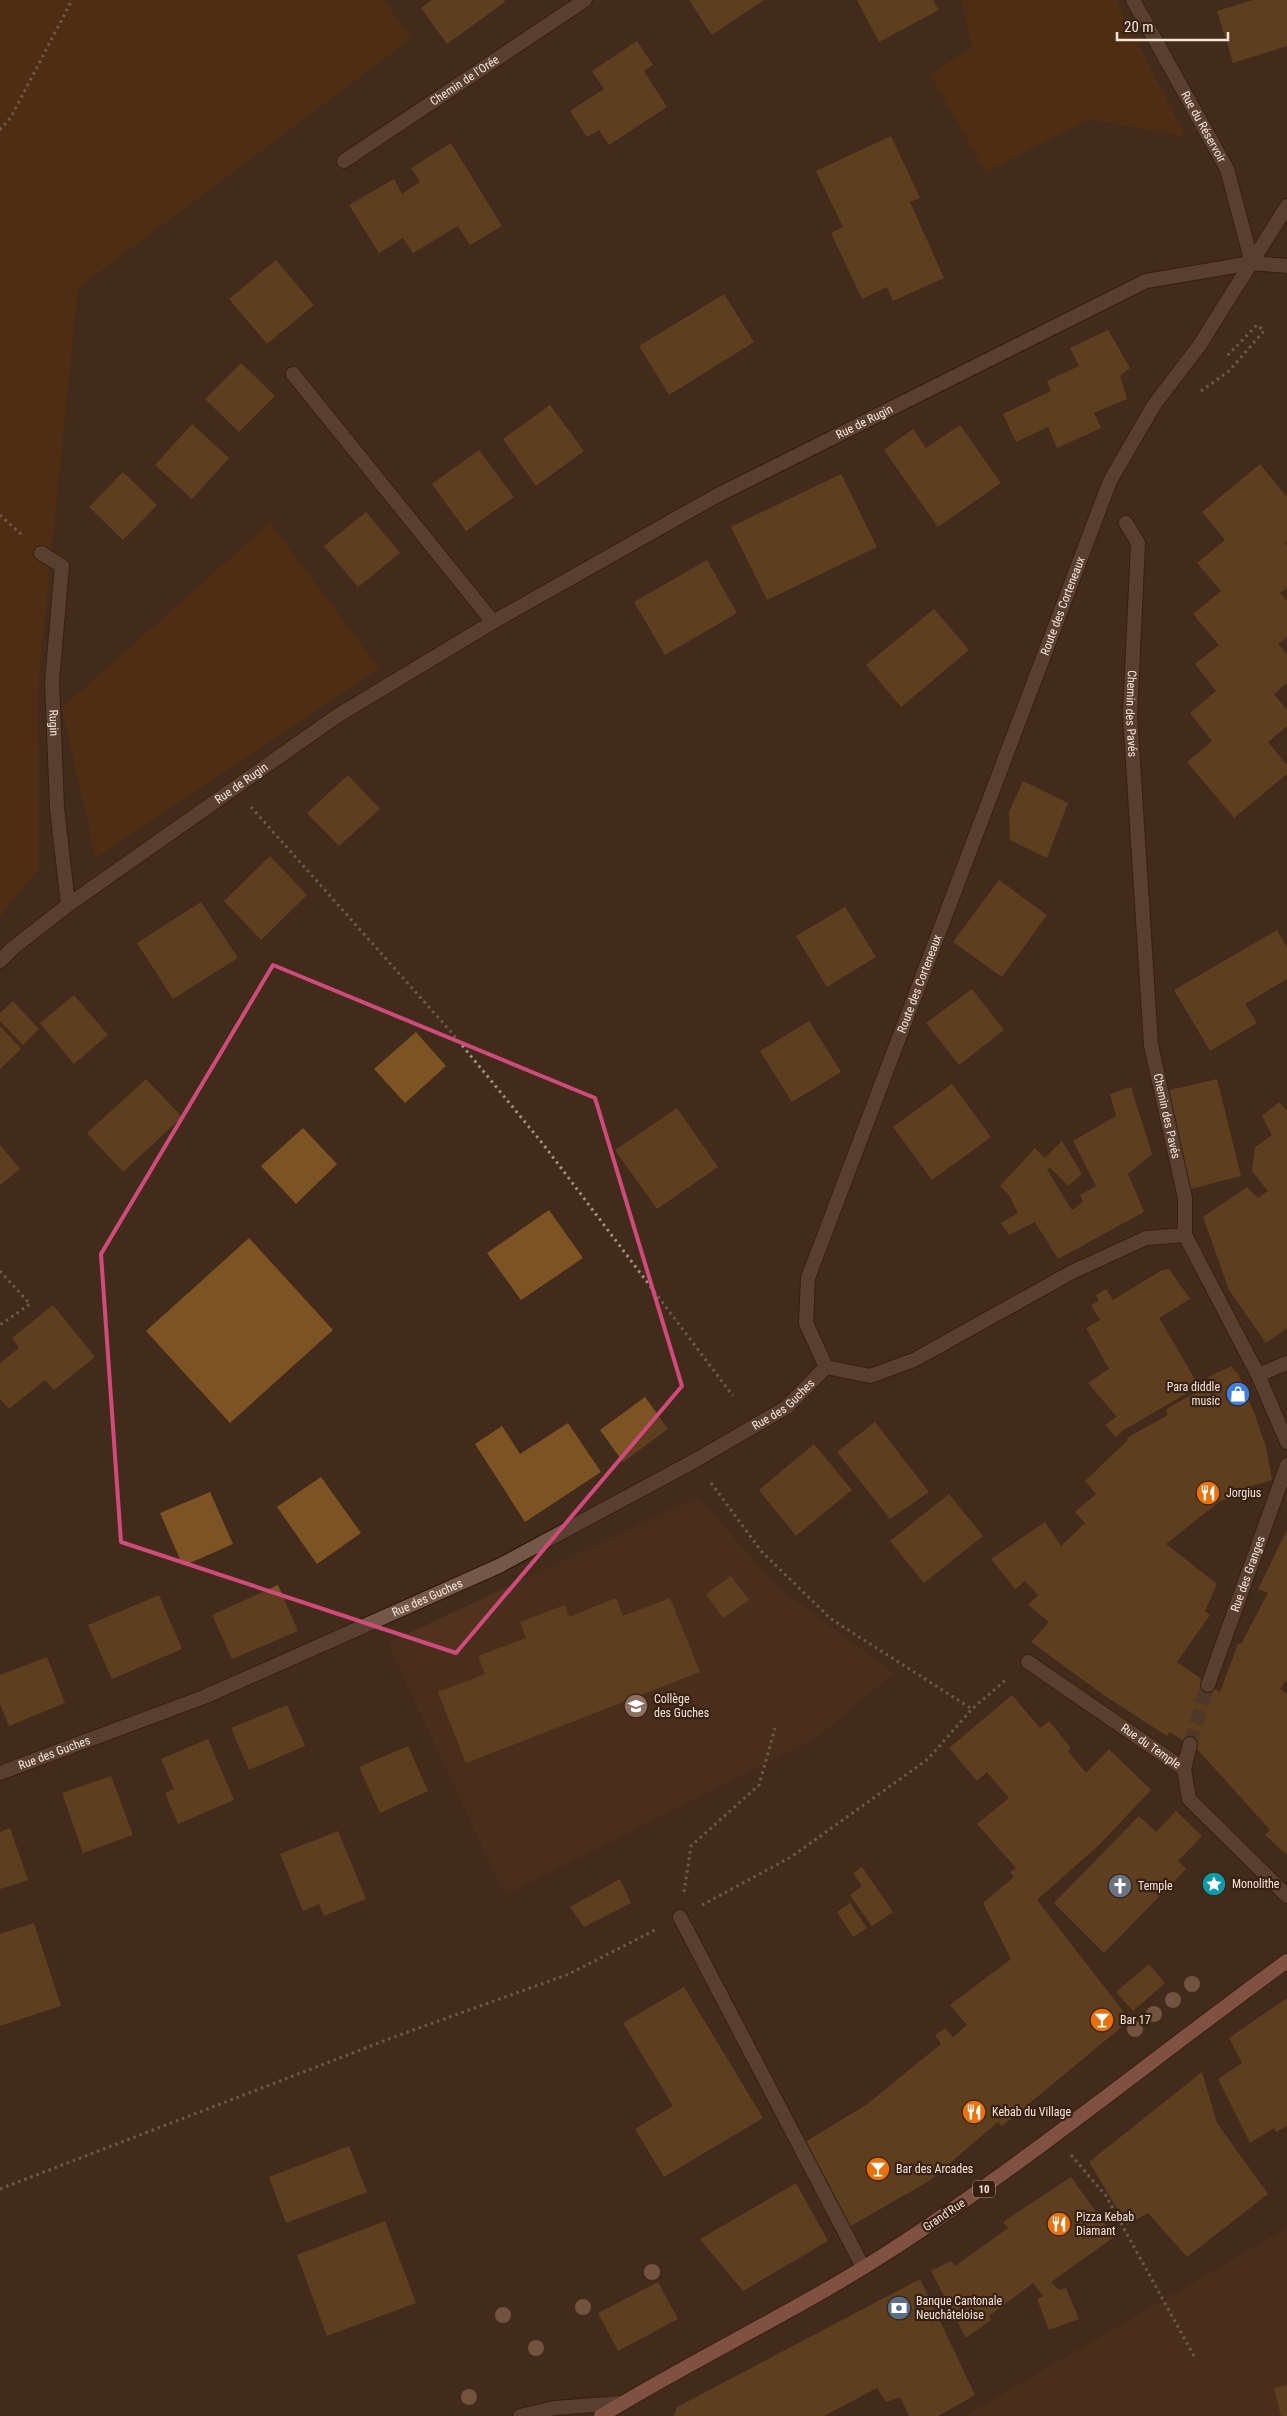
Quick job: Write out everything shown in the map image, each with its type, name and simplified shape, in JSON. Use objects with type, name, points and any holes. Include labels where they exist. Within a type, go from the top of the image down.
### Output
[{"type":"main road","name":"Grand'Rue","points":[[600,2416],[863,2267],[986,2187],[1220,2009],[1287,1961]]},
{"type":"street","name":"Chemin de l'Orée","points":[[344,161],[585,0]]},
{"type":"street","name":"Rue du Réservoir","points":[[1133,0],[1227,169],[1252,263]]},
{"type":"street","name":"Route des Corteneaux","points":[[826,1367],[806,1323],[808,1278],[1110,481],[1154,406],[1199,346],[1287,206]]},
{"type":"street","name":"Rue de Rugin","points":[[0,961],[13,948],[68,905],[338,716],[493,622],[716,496],[1146,281],[1252,263],[1287,266]]},
{"type":"street","points":[[293,374],[493,622]]},
{"type":"street","name":"Chemin des Pavés","points":[[1126,524],[1138,543],[1130,715],[1151,1045],[1185,1198],[1185,1235]]},
{"type":"street","name":"Rugin","points":[[41,553],[62,566],[52,681],[56,808],[68,905]]},
{"type":"street","points":[[826,1367],[870,1376],[914,1360],[1080,1269],[1146,1238],[1185,1235],[1258,1375],[1287,1442]]},
{"type":"street","points":[[1258,1375],[1287,1362]]},
{"type":"street","name":"Rue des Guches","points":[[0,1773],[204,1697],[499,1566],[696,1460],[787,1407],[826,1367]]},
{"type":"street","name":"Rue des Granges","points":[[1208,1685],[1287,1465]]},
{"type":"street","name":"Rue du Temple","points":[[1028,1662],[1184,1769],[1189,1799],[1287,1896]]},
{"type":"street","points":[[1184,1769],[1190,1744]]},
{"type":"street","points":[[680,1917],[863,2267]]},
{"type":"street","points":[[520,2416],[555,2408],[621,2403]]},
{"type":"path","points":[[0,130],[11,117],[72,0]]},
{"type":"path","points":[[1196,396],[1202,389],[1229,371],[1264,331],[1257,325],[1219,363],[1199,346]]},
{"type":"path","points":[[247,803],[452,1033],[543,1144],[733,1396]]},
{"type":"path","points":[[0,1271],[30,1304],[0,1325]]},
{"type":"path","points":[[709,1480],[762,1552],[831,1619],[972,1709]]},
{"type":"path","points":[[0,2188],[394,2037],[570,1974],[791,1858],[831,1831],[928,1759],[972,1709],[1028,1662]]},
{"type":"path","points":[[680,1917],[691,1846],[760,1786],[775,1728]]},
{"type":"path","points":[[1055,2136],[1106,2196],[1194,2356]]},
{"type":"highlighted area","points":[[273,965],[595,1098],[682,1386],[456,1653],[121,1542],[101,1254]]},
{"type":"shaded area","points":[[0,0],[384,0],[411,39],[78,288],[37,692],[39,868],[0,917]]},
{"type":"shaded area","points":[[962,0],[1116,0],[1183,132],[1182,136],[1089,119],[986,172],[930,74],[973,48]]},
{"type":"shaded area","points":[[270,523],[379,668],[96,858],[62,708]]},
{"type":"shaded area","name":"Collège des Guches","points":[[698,1497],[779,1589],[894,1673],[816,1738],[505,1895],[388,1643]]},
{"type":"shaded area","points":[[1287,2228],[1287,2416],[965,2416]]},
{"type":"building","points":[[432,0],[504,0],[505,2],[447,44],[421,8]]},
{"type":"building","points":[[689,0],[764,0],[712,35]]},
{"type":"building","points":[[857,0],[933,0],[939,10],[879,42]]},
{"type":"building","points":[[1253,0],[1287,0],[1287,46],[1233,63],[1217,11]]},
{"type":"building","points":[[637,41],[653,65],[644,71],[667,107],[609,145],[599,130],[587,137],[570,111],[604,89],[592,71]]},
{"type":"building","points":[[891,136],[920,198],[910,202],[944,278],[893,301],[887,287],[862,299],[831,233],[843,227],[816,171]]},
{"type":"building","points":[[451,143],[502,226],[470,245],[458,226],[413,253],[403,238],[379,253],[349,205],[394,179],[402,194],[420,182],[411,168]]},
{"type":"building","points":[[276,260],[314,305],[267,344],[229,299]]},
{"type":"building","points":[[724,294],[754,342],[669,395],[639,346]]},
{"type":"building","points":[[1108,330],[1130,368],[1120,376],[1127,399],[1094,413],[1101,428],[1057,448],[1048,427],[1016,442],[1003,414],[1051,391],[1047,381],[1079,366],[1070,348]]},
{"type":"building","points":[[241,363],[275,396],[239,432],[205,399]]},
{"type":"building","points":[[550,405],[584,451],[536,486],[503,439]]},
{"type":"building","points":[[192,424],[229,458],[192,499],[155,465]]},
{"type":"building","points":[[960,425],[1001,483],[938,527],[884,450],[913,429],[926,448]]},
{"type":"building","points":[[479,450],[514,497],[466,531],[432,484]]},
{"type":"building","points":[[1260,464],[1287,497],[1287,541],[1285,543],[1287,546],[1287,588],[1280,593],[1287,601],[1287,637],[1278,644],[1287,654],[1287,683],[1274,694],[1287,710],[1287,726],[1268,742],[1287,765],[1287,774],[1234,818],[1187,762],[1212,741],[1190,713],[1216,691],[1195,664],[1219,645],[1193,614],[1221,591],[1197,563],[1225,540],[1202,512]]},
{"type":"building","points":[[123,472],[157,505],[123,540],[89,507]]},
{"type":"building","points":[[841,474],[877,547],[767,600],[731,527]]},
{"type":"building","points":[[366,512],[400,553],[358,587],[324,546]]},
{"type":"building","points":[[707,560],[737,613],[665,655],[634,602]]},
{"type":"building","points":[[934,609],[969,650],[901,707],[866,665]]},
{"type":"building","points":[[348,775],[380,809],[339,846],[307,813]]},
{"type":"building","points":[[1023,781],[1068,803],[1047,858],[1010,840],[1009,812]]},
{"type":"building","points":[[270,856],[307,895],[261,940],[224,901]]},
{"type":"building","points":[[999,880],[1047,915],[1002,977],[953,942]]},
{"type":"building","points":[[201,902],[238,958],[173,999],[137,943]]},
{"type":"building","points":[[845,907],[876,957],[827,987],[796,936]]},
{"type":"building","points":[[1277,930],[1287,947],[1287,979],[1245,1004],[1257,1023],[1210,1051],[1174,990]]},
{"type":"building","points":[[972,989],[1004,1030],[959,1065],[926,1023]]},
{"type":"building","points":[[74,995],[108,1035],[74,1064],[40,1023]]},
{"type":"building","points":[[13,1001],[39,1029],[23,1045],[0,1021],[0,1013]]},
{"type":"building","points":[[809,1021],[841,1072],[792,1102],[760,1051]]},
{"type":"building","points":[[0,1026],[21,1049],[0,1069]]},
{"type":"building","points":[[416,1032],[446,1066],[405,1103],[374,1069]]},
{"type":"building","points":[[146,1079],[182,1117],[123,1172],[87,1133]]},
{"type":"building","points":[[1217,1079],[1241,1176],[1191,1189],[1166,1091]]},
{"type":"building","points":[[952,1084],[991,1137],[932,1180],[893,1127]]},
{"type":"building","points":[[1131,1087],[1152,1154],[1128,1174],[1144,1212],[1058,1259],[1035,1222],[1009,1235],[1001,1223],[1018,1213],[1009,1195],[1000,1186],[1035,1148],[1045,1158],[1062,1141],[1082,1174],[1068,1186],[1050,1167],[1047,1170],[1072,1210],[1078,1206],[1083,1201],[1080,1195],[1096,1186],[1073,1141],[1116,1116],[1110,1094]]},
{"type":"building","points":[[1279,1102],[1287,1111],[1287,1328],[1266,1343],[1229,1290],[1203,1217],[1247,1187],[1258,1198],[1268,1191],[1252,1171],[1255,1147],[1272,1135],[1262,1116]]},
{"type":"building","points":[[677,1108],[718,1167],[657,1209],[615,1150]]},
{"type":"building","points":[[303,1128],[337,1164],[296,1204],[261,1166]]},
{"type":"building","points":[[0,1145],[20,1169],[0,1185]]},
{"type":"building","points":[[549,1210],[583,1258],[521,1300],[487,1253]]},
{"type":"building","points":[[249,1238],[333,1330],[230,1423],[146,1331]]},
{"type":"building","points":[[1169,1269],[1190,1299],[1159,1318],[1199,1386],[1122,1431],[1116,1437],[1105,1425],[1117,1417],[1088,1383],[1109,1369],[1086,1328],[1100,1320],[1091,1305],[1099,1301],[1096,1295],[1106,1289],[1113,1300],[1162,1270]]},
{"type":"building","points":[[53,1305],[95,1357],[54,1390],[45,1380],[9,1409],[0,1399],[0,1363],[19,1348],[12,1338]]},
{"type":"building","points":[[1232,1366],[1235,1372],[1237,1371],[1255,1415],[1266,1447],[1272,1480],[1242,1489],[1243,1491],[1219,1502],[1166,1544],[1217,1584],[1205,1611],[1210,1615],[1177,1662],[1220,1692],[1238,1644],[1241,1644],[1268,1593],[1258,1589],[1287,1530],[1287,1679],[1280,1689],[1287,1694],[1287,1855],[1265,1835],[1270,1830],[1199,1751],[1170,1732],[1167,1736],[1105,1696],[1031,1642],[1049,1622],[1028,1605],[1038,1595],[1025,1581],[1015,1589],[991,1559],[1045,1522],[1061,1546],[1085,1523],[1075,1512],[1096,1494],[1085,1481],[1128,1440],[1127,1438],[1168,1415],[1166,1411],[1168,1408],[1211,1384],[1208,1377]]},
{"type":"building","points":[[645,1397],[668,1429],[623,1462],[600,1430]]},
{"type":"building","points":[[875,1422],[929,1492],[890,1519],[837,1452]]},
{"type":"building","points":[[568,1423],[601,1472],[525,1522],[475,1444],[502,1426],[520,1454]]},
{"type":"building","points":[[814,1444],[852,1490],[796,1536],[759,1490]]},
{"type":"building","points":[[321,1477],[361,1533],[317,1564],[277,1507]]},
{"type":"building","points":[[210,1492],[233,1544],[183,1566],[160,1513]]},
{"type":"building","points":[[949,1494],[983,1536],[924,1583],[890,1541]]},
{"type":"building","points":[[731,1576],[749,1600],[723,1618],[706,1594]]},
{"type":"building","points":[[278,1585],[298,1631],[232,1659],[212,1615]]},
{"type":"building","points":[[159,1595],[182,1649],[112,1679],[88,1625]]},
{"type":"building","points":[[616,1598],[623,1616],[670,1598],[700,1672],[466,1763],[438,1692],[485,1674],[478,1656],[526,1638],[520,1622],[565,1605],[569,1617]]},
{"type":"building","points":[[47,1657],[65,1703],[9,1726],[0,1704],[0,1675]]},
{"type":"building","points":[[1012,1695],[1040,1728],[1049,1721],[1071,1748],[1068,1751],[1086,1773],[1109,1749],[1151,1790],[1099,1845],[1037,1900],[1130,2020],[1002,2126],[998,2122],[929,2181],[849,2227],[805,2142],[866,2105],[941,2044],[935,2035],[945,2028],[953,2037],[967,2025],[950,2005],[1011,1959],[983,1903],[1014,1877],[1010,1872],[1016,1868],[977,1824],[1009,1798],[987,1772],[977,1781],[949,1748]]},
{"type":"building","points":[[287,1705],[305,1746],[249,1770],[231,1728]]},
{"type":"building","points":[[208,1739],[234,1800],[178,1824],[165,1793],[174,1789],[161,1759]]},
{"type":"building","points":[[408,1746],[428,1791],[380,1813],[359,1767]]},
{"type":"building","points":[[111,1776],[133,1835],[83,1853],[62,1793]]},
{"type":"building","name":"Temple","points":[[1176,1811],[1202,1836],[1178,1861],[1186,1869],[1104,1953],[1054,1903],[1139,1816],[1156,1832]]},
{"type":"building","points":[[10,1828],[28,1880],[0,1889],[0,1832]]},
{"type":"building","points":[[338,1831],[366,1899],[324,1916],[319,1904],[303,1911],[280,1854]]},
{"type":"building","points":[[862,1867],[893,1912],[872,1926],[850,1895],[862,1886],[853,1873]]},
{"type":"building","points":[[620,1879],[631,1903],[584,1927],[570,1907]]},
{"type":"building","points":[[850,1903],[867,1928],[853,1937],[837,1912]]},
{"type":"building","points":[[34,1923],[61,2006],[0,2026],[0,1934]]},
{"type":"building","points":[[1149,1964],[1165,1983],[1133,2011],[1116,1992]]},
{"type":"building","points":[[684,1987],[763,2118],[664,2177],[635,2129],[673,2106],[623,2023]]},
{"type":"building","points":[[1287,1998],[1287,2126],[1276,2132],[1274,2128],[1250,2143],[1218,2079],[1242,2063],[1229,2038]]},
{"type":"building","points":[[1202,2072],[1217,2123],[1268,2194],[1187,2257],[1148,2213],[1127,2225],[1089,2162]]},
{"type":"building","points":[[349,2146],[367,2192],[286,2223],[269,2177]]},
{"type":"building","points":[[1071,2177],[1114,2237],[1051,2282],[1059,2290],[1066,2288],[1079,2319],[1049,2330],[1037,2299],[1043,2296],[1033,2283],[989,2316],[991,2320],[966,2338],[931,2271],[951,2261],[955,2266],[1008,2228],[1003,2222]]},
{"type":"building","points":[[796,2183],[828,2241],[743,2291],[700,2239]]},
{"type":"building","points":[[385,2221],[416,2303],[327,2336],[297,2255]]},
{"type":"building","points":[[920,2279],[975,2395],[938,2416],[909,2416],[900,2397],[886,2402],[877,2388],[824,2416],[674,2416],[677,2407]]},
{"type":"building","points":[[658,2282],[678,2319],[618,2351],[598,2313]]},
{"type":"building","points":[[1287,2385],[1287,2416],[1281,2416],[1274,2388]]},
{"type":"tunnel","points":[[1190,1744],[1208,1685]]},
{"type":"place","name":"Para diddle music","points":[[1238,1394]]},
{"type":"place","name":"Jorgius","points":[[1208,1493]]},
{"type":"place","name":"Collège des Guches","points":[[636,1706]]},
{"type":"place","name":"Monolithe","points":[[1214,1884]]},
{"type":"place","name":"Temple","points":[[1120,1886]]},
{"type":"place","name":"Bar 17","points":[[1102,2020]]},
{"type":"place","name":"Kebab du Village","points":[[974,2112]]},
{"type":"place","name":"Bar des Arcades","points":[[878,2169]]},
{"type":"place","name":"Pizza Kebab Diamant","points":[[1059,2224]]},
{"type":"place","name":"Banque Cantonale Neuchâteloise","points":[[899,2308]]}]
